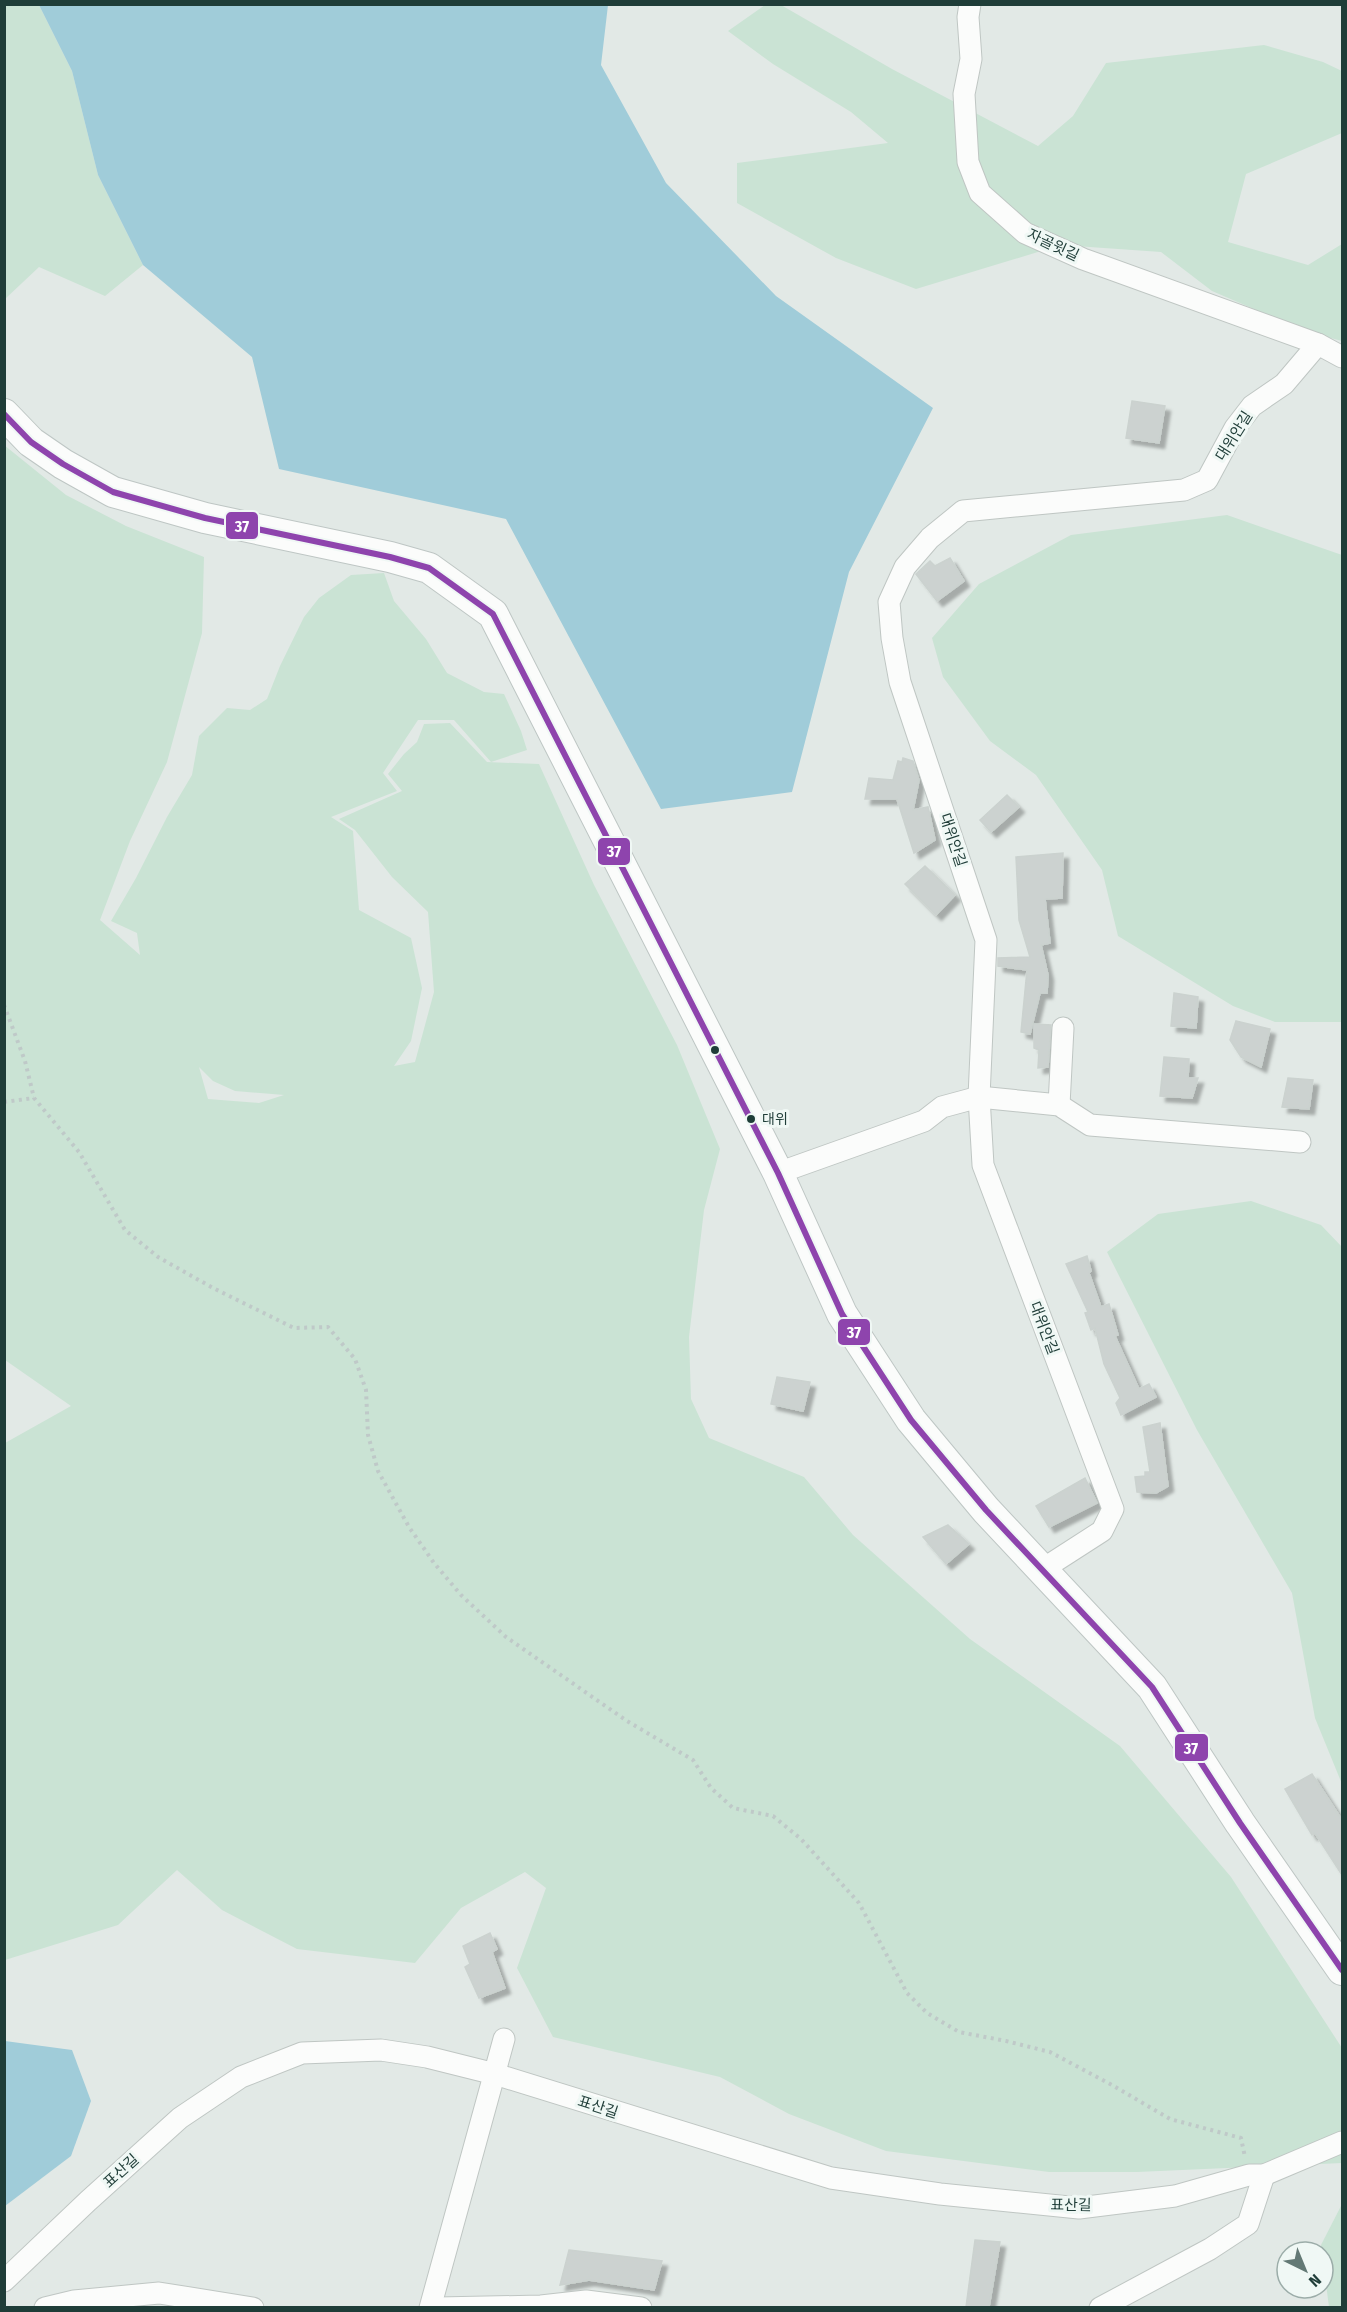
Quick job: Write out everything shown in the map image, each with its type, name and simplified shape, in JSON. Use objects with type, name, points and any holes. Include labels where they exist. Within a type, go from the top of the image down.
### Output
[{"type":"main road","points":[[4,414],[31,442],[63,464],[113,492],[205,518],[390,557],[429,568],[493,614],[778,1173],[842,1314],[911,1420],[986,1510],[1152,1687],[1240,1823],[1342,1970]]},
{"type":"street","name":"자골윗길","points":[[970,4],[968,17],[971,59],[964,94],[968,162],[980,193],[1025,233],[1083,259],[1318,344],[1342,357]]},
{"type":"street","name":"대위안길","points":[[1043,1569],[1102,1531],[1113,1509],[983,1165],[979,1097],[986,940],[900,682],[888,602],[906,567],[930,537],[963,511],[1184,490],[1207,480],[1235,428],[1252,406],[1284,384],[1318,344]]},
{"type":"street","points":[[1059,1105],[1063,1028]]},
{"type":"street","points":[[778,1173],[924,1121],[942,1107],[979,1097],[1059,1105],[1090,1125],[1300,1142]]},
{"type":"street","points":[[430,2307],[504,2039]]},
{"type":"street","name":"표산길","points":[[4,2281],[88,2200],[180,2118],[241,2077],[302,2053],[381,2050],[427,2057],[495,2074],[831,2178],[940,2194],[1079,2208],[1175,2196],[1257,2175],[1342,2142]]},
{"type":"street","points":[[1100,2307],[1210,2249],[1248,2224],[1257,2175]]},
{"type":"street","points":[[45,2307],[74,2301],[159,2293],[253,2307]]},
{"type":"street","points":[[438,2307],[541,2306],[586,2301],[641,2307]]},
{"type":"path","points":[[4,1005],[25,1061],[34,1098],[79,1152],[125,1230],[158,1257],[213,1288],[294,1328],[328,1327],[355,1359],[366,1390],[368,1435],[378,1471],[409,1527],[434,1563],[461,1595],[506,1637],[627,1720],[693,1760],[711,1788],[733,1808],[773,1816],[801,1839],[859,1903],[907,1993],[927,2013],[959,2032],[1050,2052],[1170,2119],[1241,2138],[1257,2175]]},
{"type":"path","points":[[4,1102],[34,1098]]},
{"type":"green space","points":[[5,5],[39,5],[72,71],[98,175],[143,265],[105,296],[39,267],[5,299]]},
{"type":"green space","points":[[765,5],[781,5],[892,69],[1038,146],[1073,116],[1106,63],[1264,45],[1323,62],[1342,71],[1342,133],[1246,174],[1228,242],[1308,265],[1342,244],[1342,341],[1308,332],[1212,291],[1161,252],[1061,245],[916,289],[836,258],[737,203],[737,163],[888,143],[851,112],[773,64],[728,31]]},
{"type":"green space","points":[[4,445],[66,495],[126,526],[204,557],[202,633],[167,762],[130,841],[100,920],[140,955],[137,933],[111,921],[192,775],[199,736],[227,708],[250,710],[267,699],[304,617],[319,598],[351,575],[384,573],[394,601],[426,639],[447,673],[484,692],[504,694],[527,750],[491,762],[454,720],[418,720],[383,773],[397,791],[331,817],[353,831],[359,910],[411,938],[422,988],[411,1041],[394,1066],[415,1062],[434,992],[428,912],[392,877],[355,830],[339,819],[402,791],[388,774],[417,742],[424,724],[450,723],[487,762],[539,764],[594,885],[677,1045],[720,1149],[704,1210],[689,1337],[691,1399],[709,1438],[804,1477],[853,1535],[970,1639],[1120,1746],[1231,1877],[1342,2048],[1342,2163],[1137,2172],[1049,2172],[886,2151],[789,2114],[720,2077],[553,2037],[517,1968],[546,1888],[525,1872],[461,1908],[415,1963],[297,1949],[222,1910],[177,1870],[118,1925],[5,1960],[5,1443],[71,1406],[5,1360]],"holes":[[[199,1067],[213,1081],[235,1091],[284,1095],[259,1103],[208,1099]]]},
{"type":"green space","points":[[1227,515],[1342,555],[1342,1022],[1275,1022],[1233,1006],[1118,936],[1102,870],[1036,775],[990,741],[943,677],[932,638],[979,584],[1071,535]]},
{"type":"green space","points":[[1251,1201],[1321,1225],[1342,1247],[1342,1784],[1315,1718],[1292,1593],[1197,1430],[1107,1252],[1158,1214]]},
{"type":"green space","points":[[1342,2204],[1342,2307],[1329,2307],[1328,2300],[1335,2300],[1335,2240],[1324,2240]]},
{"type":"water","points":[[39,5],[608,5],[601,65],[666,183],[776,296],[933,408],[849,572],[792,792],[661,809],[506,519],[279,469],[252,357],[143,265],[98,175],[72,71]]},
{"type":"water","points":[[5,2041],[72,2050],[91,2101],[71,2156],[5,2206]]},
{"type":"building","points":[[1132,401],[1165,406],[1159,443],[1126,438]]},
{"type":"building","points":[[950,558],[964,581],[937,601],[916,574],[930,561],[935,566]]},
{"type":"building","points":[[903,758],[913,761],[919,780],[913,810],[928,807],[935,840],[914,853],[897,799],[865,799],[869,778],[893,780],[898,761],[902,762]]},
{"type":"building","points":[[1007,795],[1019,807],[991,832],[980,820]]},
{"type":"building","points":[[1063,853],[1062,898],[1045,899],[1050,943],[1041,945],[1048,975],[1047,993],[1040,993],[1030,1034],[1021,1032],[1027,970],[998,966],[998,958],[1030,957],[1019,920],[1016,857]]},
{"type":"building","points":[[925,866],[955,895],[936,915],[905,884]]},
{"type":"building","points":[[1174,993],[1198,997],[1196,1028],[1171,1026]]},
{"type":"building","points":[[1236,1021],[1270,1029],[1261,1067],[1241,1057],[1230,1040]]},
{"type":"building","points":[[1034,1024],[1051,1025],[1048,1067],[1038,1068],[1039,1050],[1034,1048]]},
{"type":"building","points":[[1164,1057],[1189,1059],[1188,1078],[1198,1078],[1192,1098],[1160,1096]]},
{"type":"building","points":[[1288,1078],[1313,1080],[1309,1109],[1282,1107]]},
{"type":"building","points":[[1087,1256],[1091,1271],[1089,1273],[1101,1307],[1109,1304],[1118,1335],[1115,1336],[1139,1389],[1149,1384],[1156,1397],[1121,1415],[1116,1403],[1120,1398],[1104,1364],[1095,1328],[1091,1330],[1085,1313],[1088,1312],[1066,1264]]},
{"type":"building","points":[[777,1377],[810,1382],[803,1411],[771,1404]]},
{"type":"building","points":[[1160,1423],[1168,1486],[1156,1493],[1137,1492],[1135,1477],[1145,1476],[1145,1472],[1150,1472],[1143,1427]]},
{"type":"building","points":[[1085,1478],[1097,1503],[1049,1527],[1036,1506]]},
{"type":"building","points":[[948,1525],[969,1544],[946,1564],[923,1537]]},
{"type":"building","points":[[1312,1774],[1342,1820],[1342,1875],[1315,1833],[1312,1835],[1285,1789]]},
{"type":"building","points":[[490,1933],[497,1949],[492,1952],[505,1988],[479,1998],[465,1967],[470,1964],[463,1946]]},
{"type":"building","points":[[975,2240],[1000,2242],[989,2307],[966,2307]]},
{"type":"building","points":[[569,2250],[662,2261],[654,2290],[589,2280],[560,2285]]},
{"type":"transit line","name":"37","points":[[4,414],[31,442],[63,464],[113,492],[205,518],[390,557],[429,568],[493,614],[778,1173],[842,1314],[911,1420],[986,1510],[1152,1687],[1240,1823],[1342,1970]]},
{"type":"place","name":"대위","points":[[751,1119]]}]
